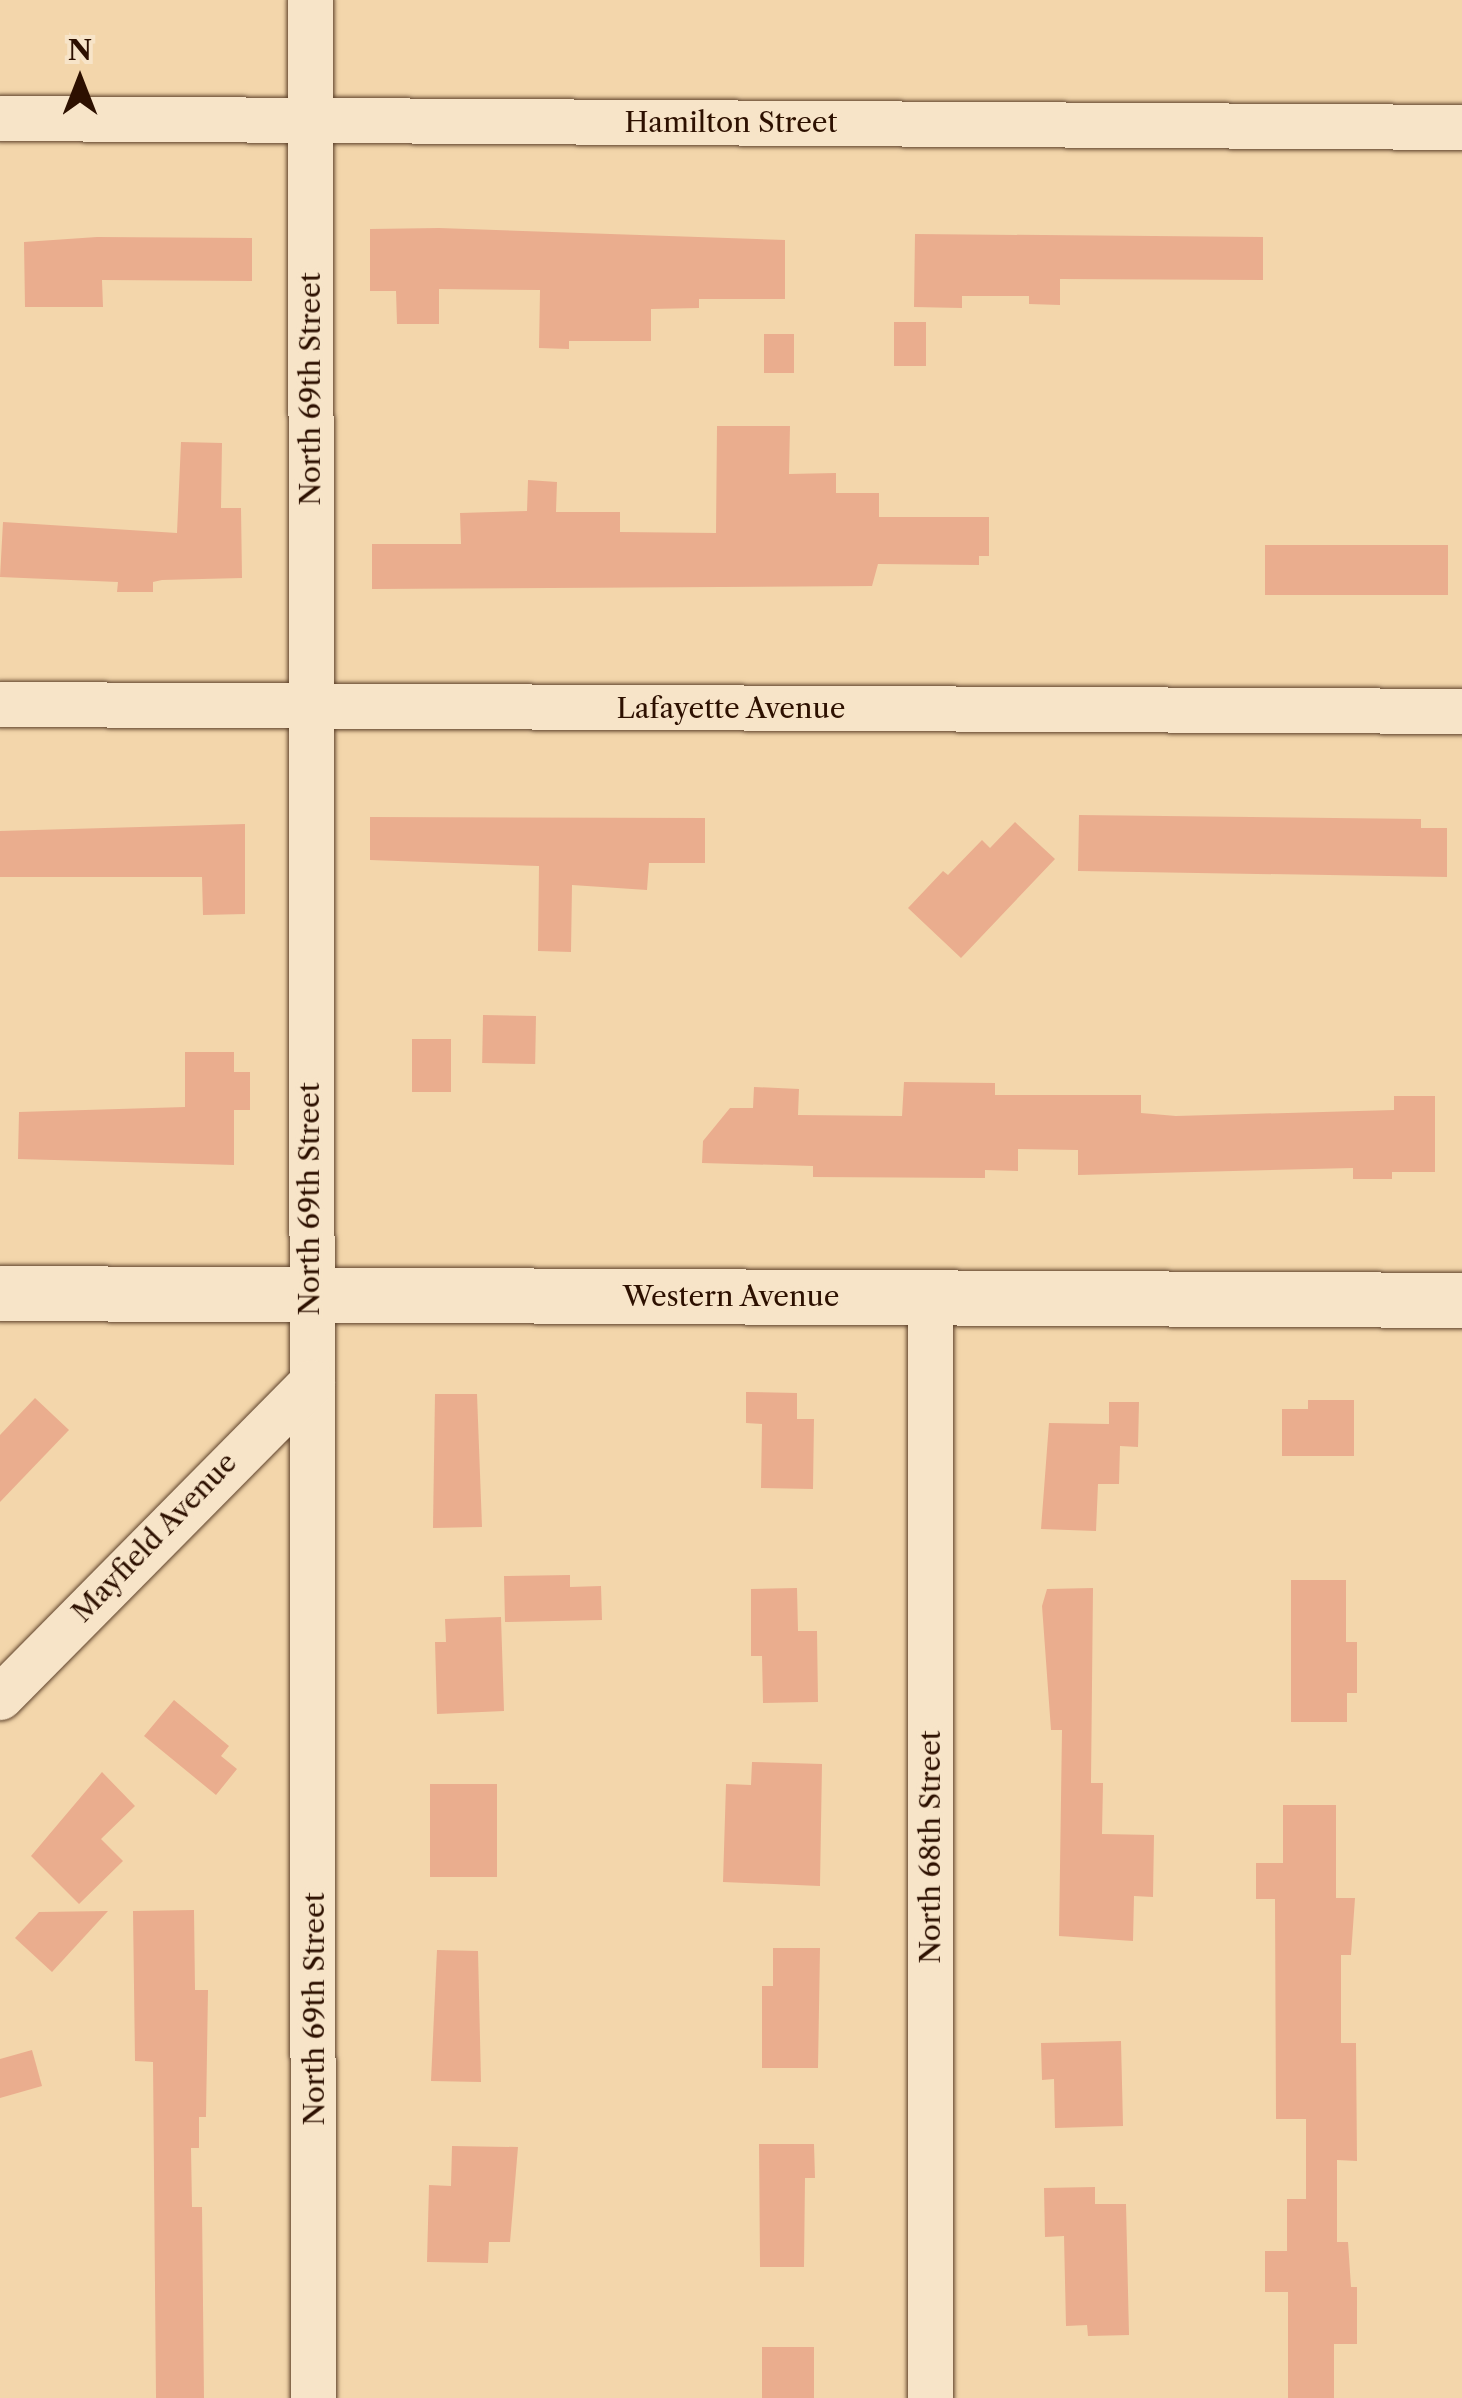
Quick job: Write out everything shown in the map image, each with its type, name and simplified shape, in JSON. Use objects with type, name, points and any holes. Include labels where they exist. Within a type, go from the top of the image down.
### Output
[{"type":"street","name":"North 69th Street","points":[[310,0],[308,1295],[312,1382],[313,2398]]},
{"type":"street","name":"Hamilton Street","points":[[0,118],[1462,127]]},
{"type":"street","name":"Lafayette Avenue","points":[[0,704],[1462,711]]},
{"type":"street","name":"Western Avenue","points":[[0,1293],[1462,1300]]},
{"type":"street","name":"North 68th Street","points":[[930,1296],[930,2398]]},
{"type":"street","name":"Mayfield Avenue","points":[[0,1697],[312,1382]]},
{"type":"building","points":[[370,229],[785,240],[785,299],[699,299],[699,308],[651,309],[651,341],[569,341],[569,349],[539,348],[540,290],[439,289],[439,324],[397,324],[396,291],[370,291]]},
{"type":"building","points":[[915,234],[1263,237],[1263,280],[1060,279],[1060,305],[1029,304],[1029,296],[962,296],[962,308],[914,307]]},
{"type":"building","points":[[97,237],[252,238],[252,281],[102,280],[103,307],[25,307],[24,242]]},
{"type":"building","points":[[894,322],[926,322],[926,366],[894,366]]},
{"type":"building","points":[[764,334],[794,334],[794,373],[764,373]]},
{"type":"building","points":[[717,426],[790,426],[789,474],[836,473],[836,493],[879,493],[879,517],[989,517],[989,556],[979,556],[979,565],[878,564],[872,586],[372,589],[372,544],[461,544],[460,513],[527,511],[528,480],[557,482],[556,512],[620,512],[620,532],[716,533]]},
{"type":"building","points":[[181,442],[222,443],[221,508],[241,508],[242,578],[162,580],[153,582],[153,592],[117,592],[118,582],[0,577],[3,522],[177,533]]},
{"type":"building","points":[[1265,545],[1448,545],[1448,595],[1265,595]]},
{"type":"building","points":[[1079,815],[1421,819],[1421,828],[1447,828],[1447,877],[1078,871]]},
{"type":"building","points":[[370,817],[705,818],[705,863],[649,863],[647,890],[572,885],[571,952],[538,951],[539,866],[370,860]]},
{"type":"building","points":[[1015,822],[1055,859],[961,958],[908,908],[943,871],[948,875],[982,840],[990,848]]},
{"type":"building","points":[[245,824],[245,914],[203,915],[202,877],[0,877],[0,831]]},
{"type":"building","points":[[483,1015],[536,1016],[535,1064],[482,1063]]},
{"type":"building","points":[[412,1039],[451,1039],[451,1092],[412,1092]]},
{"type":"building","points":[[185,1052],[234,1052],[234,1072],[250,1072],[250,1110],[234,1110],[234,1165],[18,1159],[19,1112],[185,1107]]},
{"type":"building","points":[[904,1082],[995,1083],[995,1095],[1141,1095],[1141,1113],[1176,1116],[1394,1110],[1394,1096],[1435,1096],[1435,1172],[1392,1172],[1392,1179],[1353,1179],[1353,1168],[1078,1175],[1078,1150],[1018,1149],[1018,1171],[985,1170],[985,1178],[813,1177],[813,1166],[702,1163],[703,1141],[730,1108],[753,1108],[754,1087],[799,1089],[798,1115],[902,1116]]},
{"type":"building","points":[[746,1392],[797,1393],[797,1419],[814,1419],[813,1489],[761,1488],[762,1424],[746,1423]]},
{"type":"building","points":[[435,1394],[477,1394],[482,1527],[433,1528]]},
{"type":"building","points":[[35,1398],[69,1430],[0,1502],[0,1435]]},
{"type":"building","points":[[1308,1400],[1354,1400],[1354,1456],[1282,1456],[1282,1409],[1308,1409]]},
{"type":"building","points":[[1109,1402],[1139,1402],[1138,1447],[1120,1446],[1119,1484],[1098,1484],[1096,1531],[1041,1529],[1049,1423],[1109,1424]]},
{"type":"building","points":[[570,1575],[570,1587],[601,1586],[602,1620],[505,1622],[504,1576]]},
{"type":"building","points":[[1291,1580],[1346,1580],[1346,1642],[1357,1642],[1357,1693],[1347,1693],[1347,1722],[1291,1722]]},
{"type":"building","points":[[797,1588],[798,1631],[817,1631],[818,1702],[763,1703],[762,1656],[751,1656],[751,1589]]},
{"type":"building","points":[[1093,1588],[1091,1783],[1103,1783],[1102,1834],[1154,1835],[1153,1897],[1134,1896],[1133,1941],[1059,1936],[1062,1730],[1051,1730],[1042,1606],[1047,1589]]},
{"type":"building","points":[[501,1617],[504,1711],[437,1714],[435,1642],[446,1642],[445,1619]]},
{"type":"building","points":[[174,1700],[229,1746],[221,1756],[237,1769],[216,1795],[144,1736]]},
{"type":"building","points":[[752,1762],[822,1764],[820,1886],[723,1882],[726,1784],[751,1785]]},
{"type":"building","points":[[102,1772],[135,1806],[101,1839],[123,1861],[79,1904],[31,1856]]},
{"type":"building","points":[[430,1784],[497,1784],[497,1877],[430,1877]]},
{"type":"building","points":[[1283,1805],[1336,1805],[1336,1898],[1355,1898],[1351,1955],[1341,1955],[1341,2043],[1356,2043],[1357,2161],[1337,2160],[1337,2242],[1348,2242],[1351,2287],[1357,2287],[1357,2344],[1334,2344],[1334,2398],[1288,2398],[1288,2292],[1265,2292],[1265,2251],[1287,2251],[1287,2199],[1306,2199],[1306,2119],[1276,2119],[1275,1899],[1256,1899],[1256,1863],[1283,1863]]},
{"type":"building","points":[[194,1910],[195,1990],[208,1990],[206,2117],[199,2117],[199,2148],[191,2148],[192,2207],[202,2207],[204,2398],[156,2398],[153,2062],[135,2061],[133,1911]]},
{"type":"building","points":[[108,1911],[52,1972],[15,1938],[39,1912]]},
{"type":"building","points":[[773,1948],[820,1948],[818,2068],[762,2068],[762,1986],[773,1986]]},
{"type":"building","points":[[437,1950],[478,1951],[481,2082],[431,2081]]},
{"type":"building","points":[[1121,2041],[1123,2126],[1055,2128],[1054,2079],[1042,2080],[1041,2043]]},
{"type":"building","points":[[32,2050],[42,2086],[0,2098],[0,2059]]},
{"type":"building","points":[[759,2144],[814,2144],[815,2178],[805,2178],[804,2267],[760,2267]]},
{"type":"building","points":[[452,2146],[518,2147],[510,2242],[489,2242],[488,2263],[427,2262],[429,2185],[451,2186]]},
{"type":"building","points":[[1095,2187],[1095,2204],[1126,2204],[1129,2335],[1088,2336],[1087,2325],[1066,2326],[1064,2236],[1045,2237],[1044,2188]]},
{"type":"building","points":[[762,2347],[814,2347],[814,2398],[762,2398]]}]
